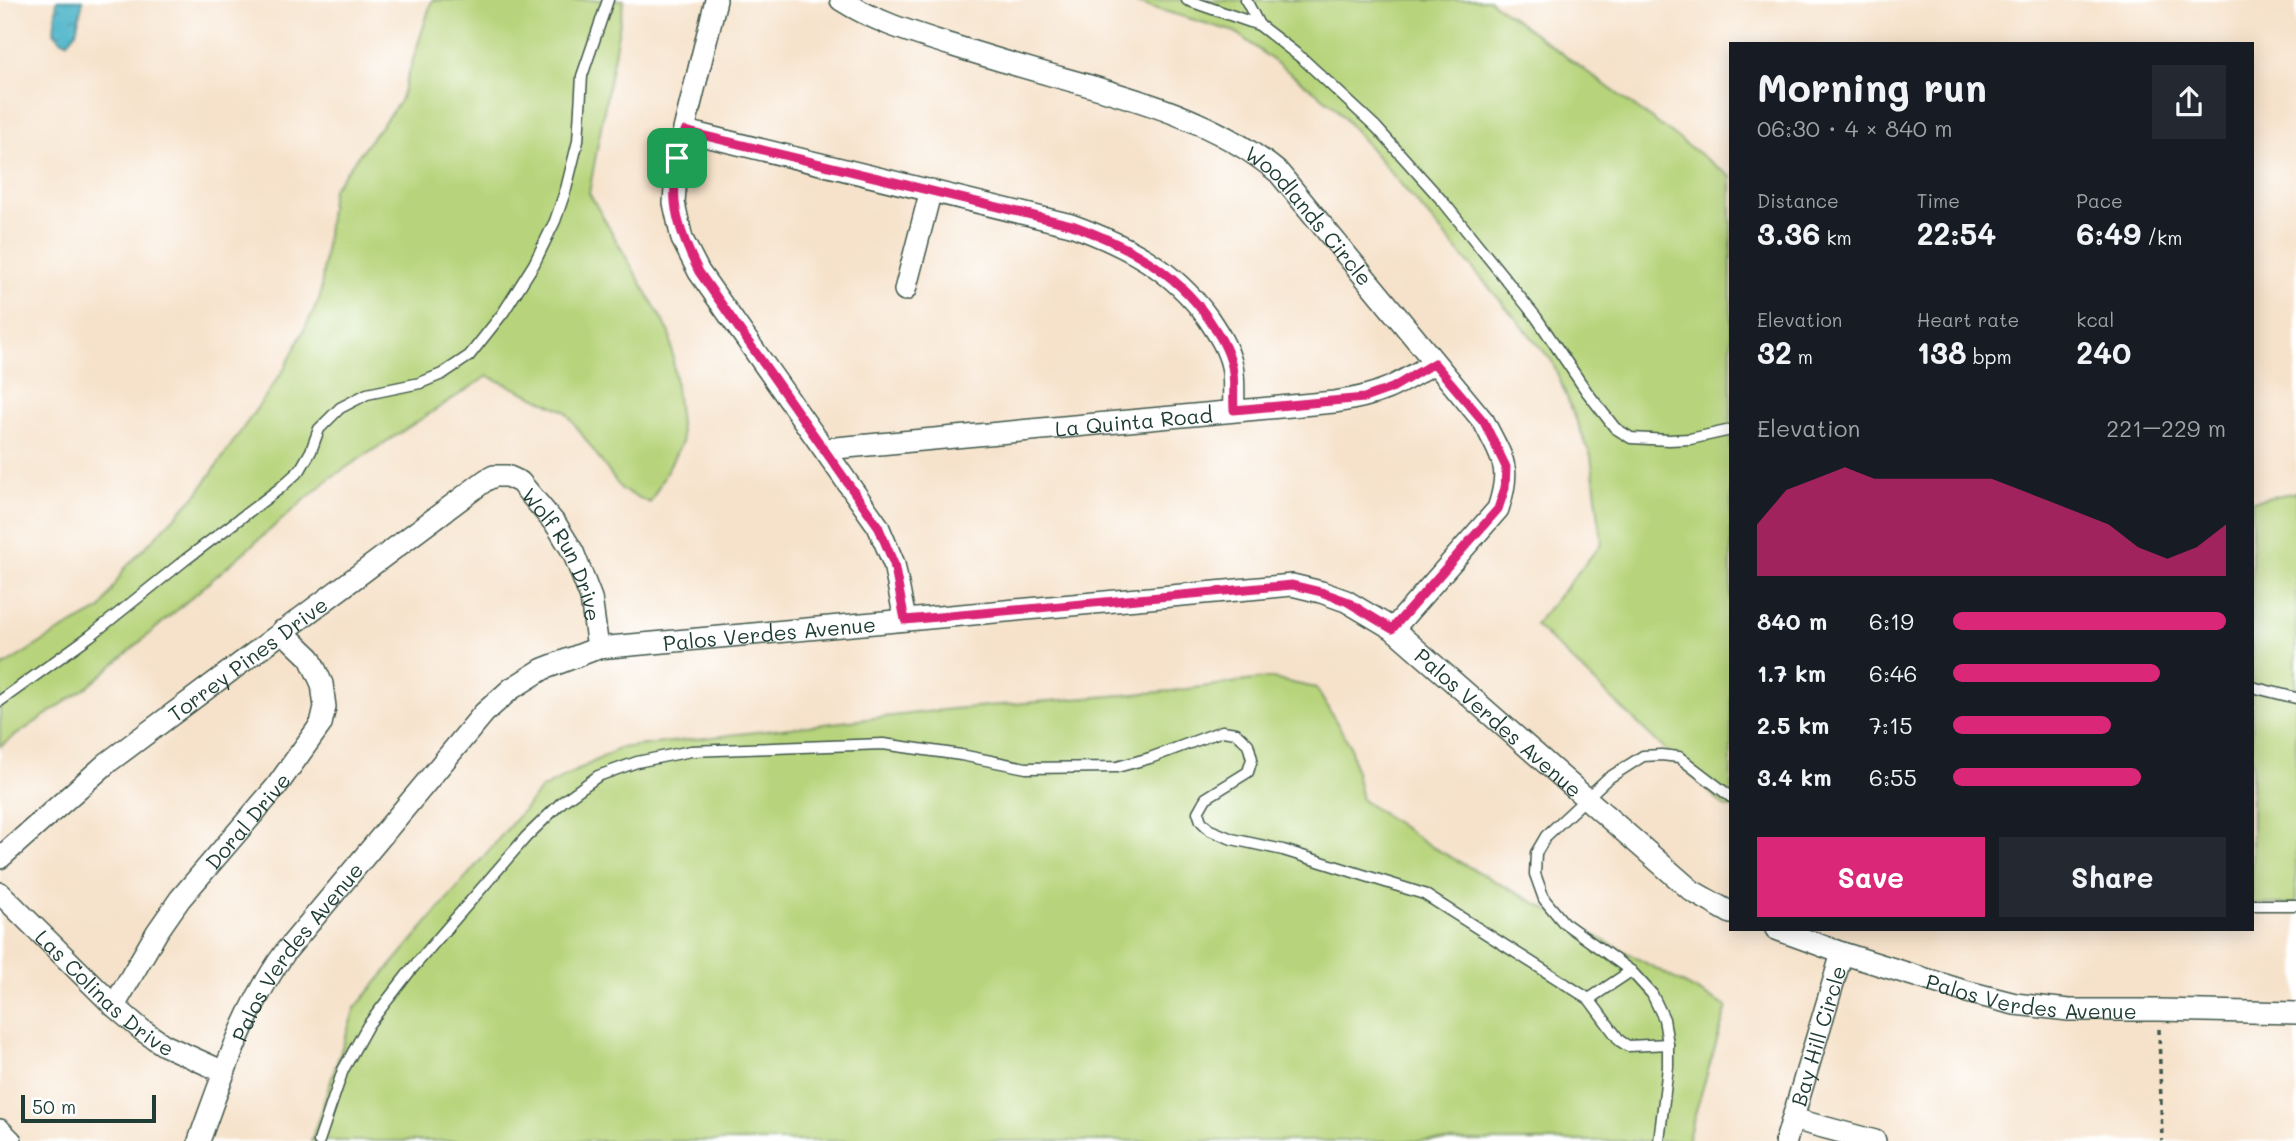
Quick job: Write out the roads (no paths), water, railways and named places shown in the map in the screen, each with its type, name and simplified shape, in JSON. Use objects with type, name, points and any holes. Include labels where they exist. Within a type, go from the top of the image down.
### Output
[{"type":"street","points":[[716,0],[677,158],[674,203],[682,239],[699,272],[878,526],[894,564],[905,620]]},
{"type":"street","name":"Woodlands Circle","points":[[841,0],[866,16],[898,28],[1150,104],[1208,129],[1253,153],[1279,173],[1484,422],[1506,467],[1505,488],[1498,509],[1392,629]]},
{"type":"street","points":[[685,131],[1072,225],[1111,239],[1160,268],[1193,297],[1221,337],[1232,366],[1234,410]]},
{"type":"street","points":[[905,290],[931,190]]},
{"type":"street","name":"La Quinta Road","points":[[825,449],[1364,398],[1392,388],[1434,363]]},
{"type":"street","name":"Torrey Pines Drive","points":[[0,858],[107,763],[282,631],[486,480],[494,476],[507,476]]},
{"type":"street","name":"Wolf Run Drive","points":[[507,476],[520,482],[557,526],[573,552],[591,598],[598,648]]},
{"type":"street","name":"Palos Verdes Avenue","points":[[199,1141],[248,1012],[266,978],[286,951],[484,713],[511,689],[542,669],[598,648],[1292,585],[1346,601],[1392,629],[1692,891],[1729,912]]},
{"type":"street","name":"Doral Drive","points":[[114,1006],[180,899],[276,788],[321,724],[325,707],[322,684],[310,658],[282,631]]},
{"type":"street","name":"Las Colinas Drive","points":[[0,893],[114,1006],[142,1030],[164,1045],[224,1072]]},
{"type":"street","name":"Palos Verdes Avenue","points":[[1782,931],[1842,953],[2015,1004],[2069,1010],[2296,1013]]},
{"type":"street","name":"Bay Hill Circle","points":[[1786,1141],[1842,953]]},
{"type":"street","name":"Bay Hill Circle","points":[[1793,1119],[1875,1141]]},
{"type":"street","points":[[0,1130],[11,1141]]},
{"type":"lane","points":[[0,701],[90,636],[279,489],[300,470],[319,429],[340,408],[367,394],[420,383],[468,356],[503,313],[534,264],[555,221],[578,141],[582,76],[608,0]]},
{"type":"lane","points":[[1187,0],[1259,25],[1303,59],[1376,127],[1445,204],[1536,317],[1615,428],[1631,438],[1650,440],[1690,439],[1729,429]]},
{"type":"lane","points":[[1246,0],[1259,25]]},
{"type":"lane","points":[[2254,688],[2296,698]]},
{"type":"lane","points":[[319,1141],[343,1070],[368,1025],[410,971],[526,837],[562,802],[598,776],[637,762],[691,751],[883,744],[1026,768],[1117,767],[1150,758],[1222,731],[1236,733],[1248,744],[1252,759],[1248,772],[1206,798],[1198,812],[1201,821],[1210,830],[1232,839],[1283,850],[1424,894],[1589,999],[1620,1041],[1628,1046],[1668,1044]]},
{"type":"lane","points":[[1659,1141],[1668,1067],[1668,1044],[1664,1020],[1653,994],[1631,971],[1563,922],[1544,899],[1535,874],[1536,853],[1546,836],[1607,779],[1643,756],[1679,757],[1729,795]]},
{"type":"lane","points":[[2254,905],[2296,905]]},
{"type":"lane","points":[[1589,999],[1631,971]]},
{"type":"water","points":[[57,0],[83,0],[76,32],[68,42],[61,40],[54,32]]}]
